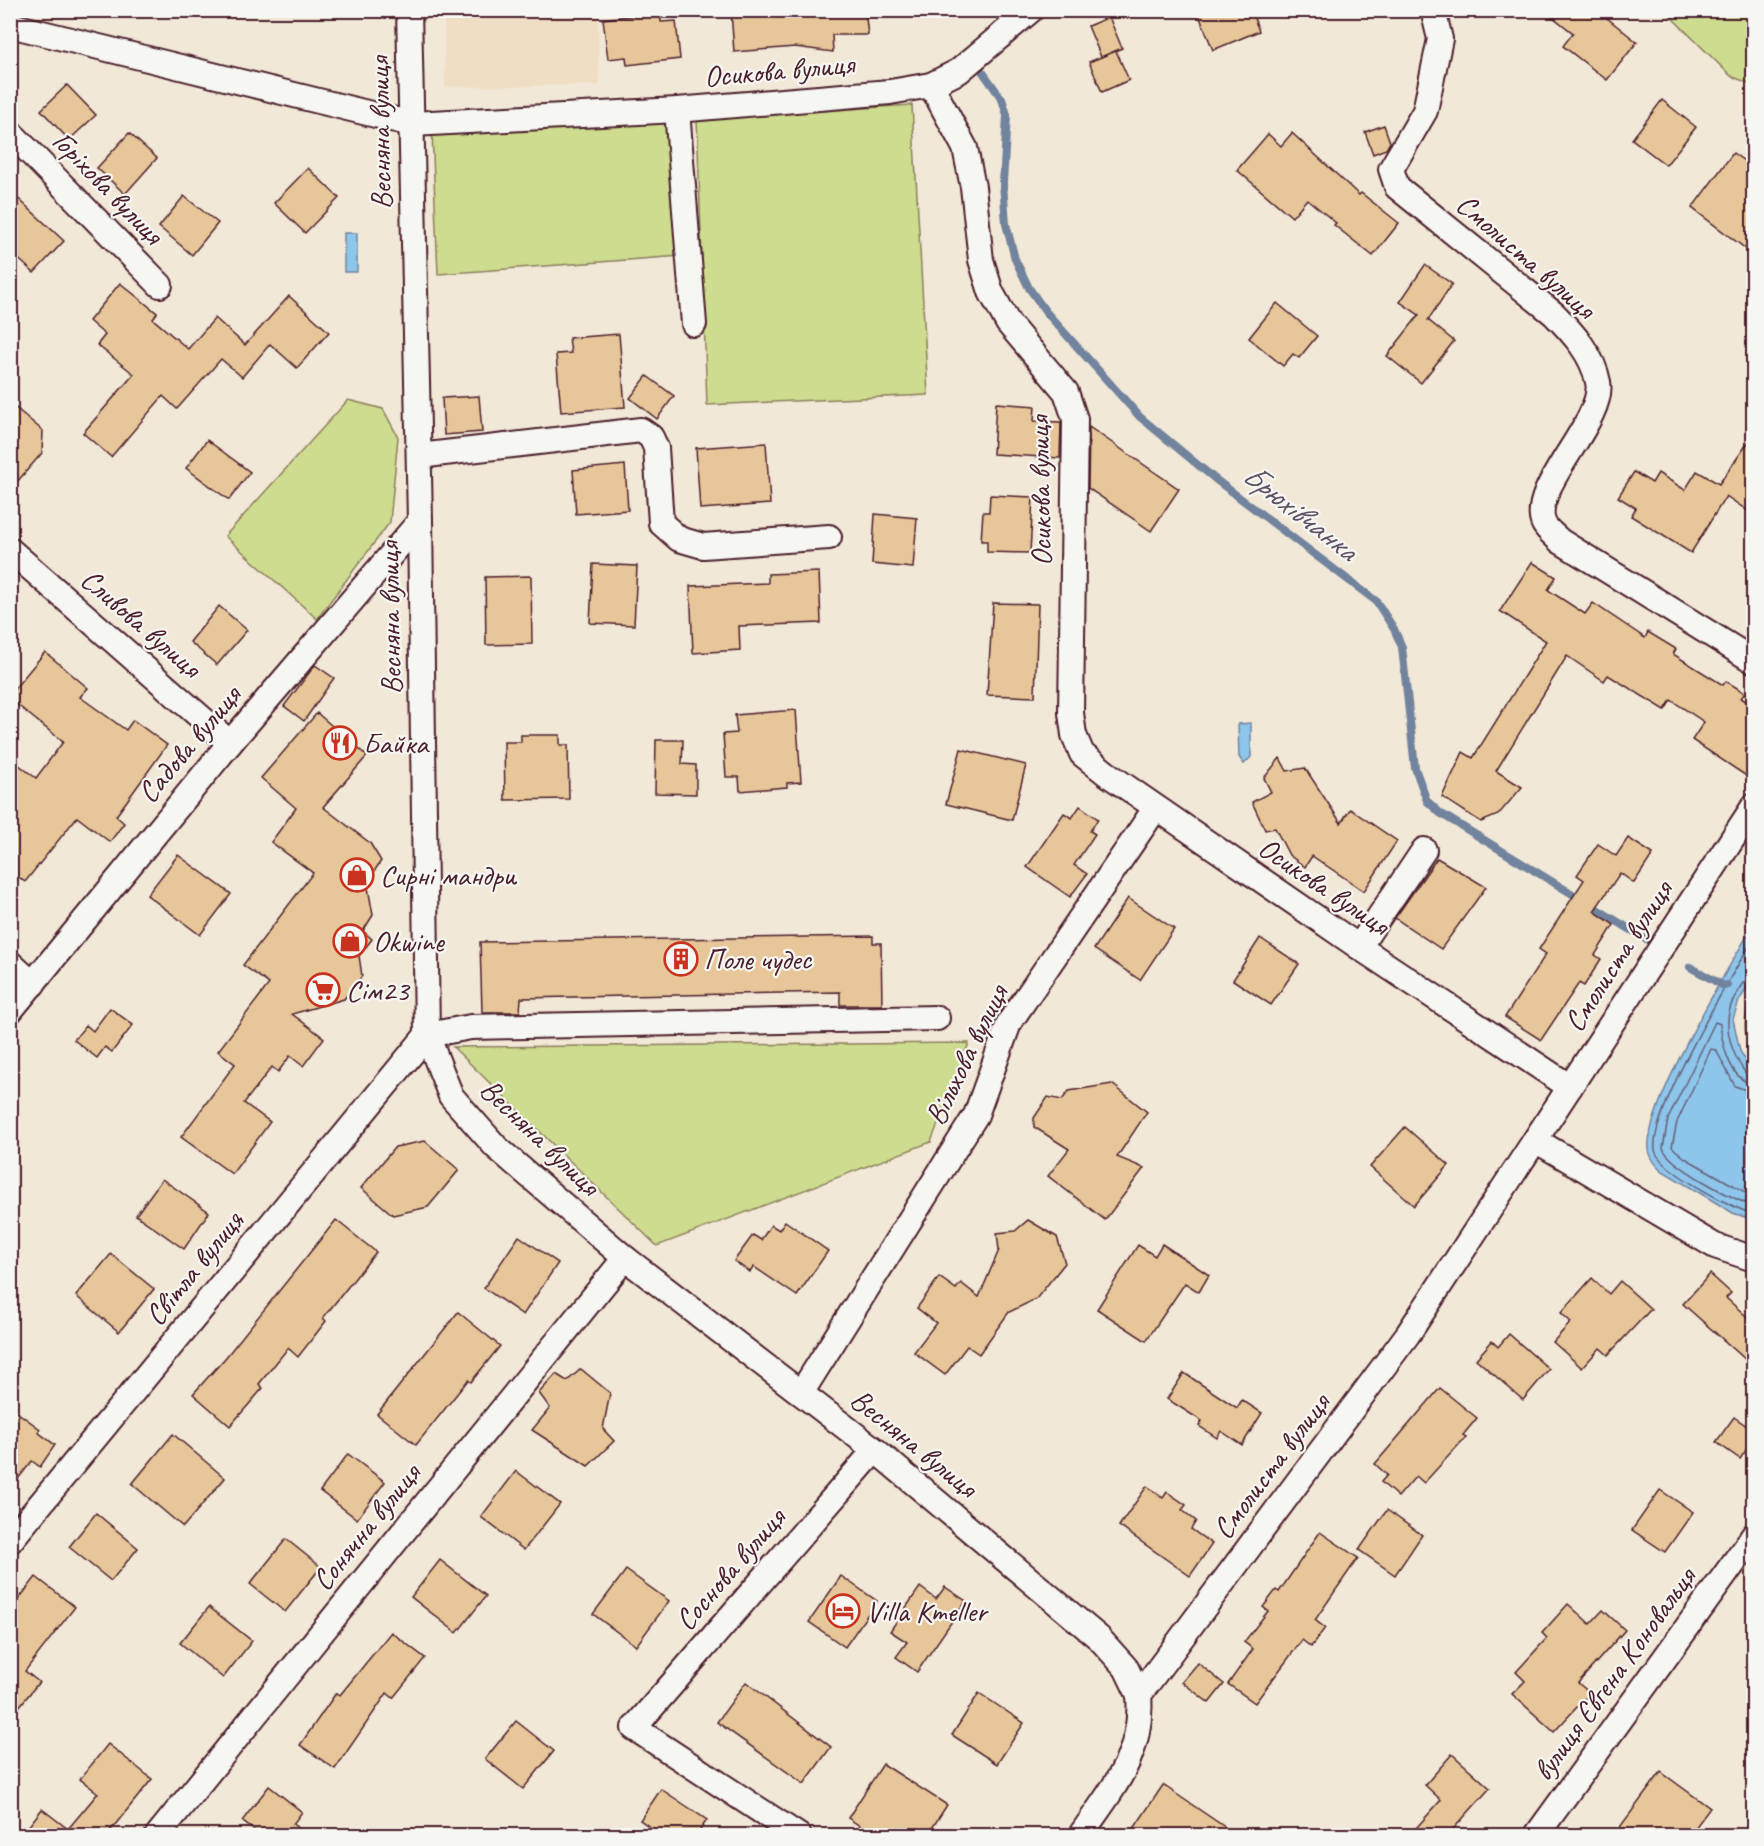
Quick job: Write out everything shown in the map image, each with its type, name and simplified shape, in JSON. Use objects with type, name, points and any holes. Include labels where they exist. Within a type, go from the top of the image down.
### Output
[{"type":"street","name":"Весняна вулиця","points":[[409,10],[419,456],[427,1035],[451,1096],[496,1147],[625,1257],[875,1450],[1099,1638],[1126,1668],[1139,1695]]},
{"type":"street","points":[[931,85],[959,71],[1031,10]]},
{"type":"street","name":"Смолиста вулиця","points":[[1433,10],[1440,39],[1425,111],[1391,169],[1397,187],[1561,321],[1575,335],[1589,358],[1599,384],[1596,404],[1542,504],[1544,524],[1560,541],[1754,661]]},
{"type":"street","name":"Осикова вулиця","points":[[10,25],[412,124],[676,110],[890,92],[931,85],[965,148],[973,187],[981,260],[991,292],[1008,323],[1066,392],[1075,419],[1071,713],[1074,735],[1082,754],[1155,809],[1570,1087]]},
{"type":"street","points":[[676,110],[694,324]]},
{"type":"street","name":"Горіхова вулиця","points":[[10,132],[160,285]]},
{"type":"street","points":[[419,456],[641,429],[651,437],[656,448],[661,523],[680,539],[703,546],[829,537]]},
{"type":"street","name":"Садова вулиця","points":[[10,1011],[230,743],[420,521]]},
{"type":"street","name":"Сливова вулиця","points":[[10,550],[230,743]]},
{"type":"street","name":"Смолиста вулиця","points":[[1139,1695],[1408,1334],[1754,806]]},
{"type":"street","name":"Вільхова вулиця","points":[[801,1393],[976,1115],[1009,1023],[1155,809]]},
{"type":"street","points":[[1359,947],[1424,850]]},
{"type":"street","points":[[10,963],[33,984]]},
{"type":"street","points":[[427,1035],[471,1027],[937,1018]]},
{"type":"street","name":"Світла вулиця","points":[[10,1541],[427,1035]]},
{"type":"street","points":[[1535,1140],[1715,1246],[1754,1259]]},
{"type":"street","name":"Сонячна вулиця","points":[[156,1836],[625,1257]]},
{"type":"street","name":"Соснова вулиця","points":[[799,1836],[634,1728],[875,1450]]},
{"type":"street","name":"вулиця Євгена Коновальця","points":[[1536,1836],[1750,1546]]},
{"type":"street","points":[[1080,1836],[1131,1758],[1141,1720],[1139,1695]]},
{"type":"shaded area","points":[[444,11],[598,11],[599,85],[445,87]]},
{"type":"green space","points":[[1665,11],[1753,11],[1753,85],[1731,76]]},
{"type":"green space","points":[[912,105],[928,395],[707,405],[697,119]]},
{"type":"green space","points":[[666,110],[681,256],[438,274],[432,132]]},
{"type":"green space","points":[[348,400],[383,409],[398,437],[390,522],[317,619],[225,536]]},
{"type":"green space","points":[[1753,997],[1753,1054],[1745,1032],[1745,1018]]},
{"type":"green space","points":[[969,1043],[931,1142],[657,1246],[453,1047]]},
{"type":"water","points":[[344,233],[357,233],[357,272],[344,272]]},
{"type":"water","points":[[1251,723],[1251,757],[1244,764],[1239,757],[1238,724]]},
{"type":"water","points":[[1753,926],[1753,982],[1739,1001],[1733,1019],[1740,1051],[1753,1073],[1753,1220],[1733,1213],[1661,1170],[1650,1156],[1649,1150],[1651,1130],[1673,1071]]},
{"type":"building","points":[[865,10],[868,35],[832,35],[833,52],[795,47],[734,52],[731,12]]},
{"type":"building","points":[[1197,10],[1251,10],[1259,31],[1213,50]]},
{"type":"building","points":[[1544,10],[1597,10],[1637,42],[1607,80],[1563,46],[1573,33]]},
{"type":"building","points":[[660,12],[661,22],[676,21],[680,59],[627,65],[626,57],[608,59],[603,19]]},
{"type":"building","points":[[1109,17],[1122,48],[1101,57],[1088,26]]},
{"type":"building","points":[[1116,51],[1129,80],[1102,92],[1089,62]]},
{"type":"building","points":[[67,85],[96,115],[69,140],[41,110]]},
{"type":"building","points":[[1662,100],[1696,127],[1666,165],[1632,139]]},
{"type":"building","points":[[1384,125],[1390,142],[1386,149],[1373,154],[1365,132]]},
{"type":"building","points":[[129,133],[157,158],[125,194],[97,168]]},
{"type":"building","points":[[1292,133],[1359,195],[1361,193],[1399,223],[1373,256],[1334,225],[1336,223],[1307,199],[1292,217],[1237,170],[1268,134],[1281,146]]},
{"type":"building","points":[[1733,153],[1754,168],[1754,255],[1692,208]]},
{"type":"building","points":[[308,168],[339,198],[305,233],[274,203]]},
{"type":"building","points":[[10,191],[64,241],[34,273],[10,251]]},
{"type":"building","points":[[184,196],[218,223],[192,255],[159,227]]},
{"type":"building","points":[[1425,265],[1452,284],[1428,320],[1454,341],[1421,383],[1387,356],[1419,315],[1400,302]]},
{"type":"building","points":[[120,283],[157,313],[153,319],[188,349],[215,318],[245,345],[289,296],[329,332],[297,368],[270,344],[242,377],[221,359],[177,409],[163,396],[111,457],[83,433],[134,374],[97,345],[105,335],[89,321]]},
{"type":"building","points":[[1277,303],[1317,336],[1299,358],[1293,354],[1283,366],[1249,338]]},
{"type":"building","points":[[619,334],[625,407],[561,412],[556,354],[571,353],[569,338]]},
{"type":"building","points":[[647,376],[674,396],[657,419],[630,398]]},
{"type":"building","points":[[479,396],[482,432],[444,435],[442,398]]},
{"type":"building","points":[[10,403],[43,431],[42,453],[10,490]]},
{"type":"building","points":[[996,403],[1035,406],[1034,421],[1061,422],[1060,458],[993,454]]},
{"type":"building","points":[[1089,427],[1179,489],[1151,531],[1088,488]]},
{"type":"building","points":[[1754,434],[1754,515],[1726,496],[1691,553],[1631,516],[1636,508],[1618,497],[1634,472],[1652,483],[1658,473],[1685,490],[1697,471],[1719,484]]},
{"type":"building","points":[[207,440],[250,472],[229,500],[186,468]]},
{"type":"building","points":[[766,443],[770,504],[700,509],[696,448]]},
{"type":"building","points":[[625,465],[628,510],[576,514],[573,470]]},
{"type":"building","points":[[990,495],[1033,497],[1030,553],[987,552],[987,541],[981,541],[983,512],[989,512]]},
{"type":"building","points":[[875,514],[917,518],[913,568],[872,564]]},
{"type":"building","points":[[1532,562],[1556,577],[1548,590],[1585,614],[1593,603],[1645,638],[1648,632],[1676,649],[1673,654],[1723,685],[1726,681],[1745,693],[1741,698],[1754,706],[1754,781],[1692,740],[1704,722],[1671,700],[1665,710],[1608,675],[1604,681],[1567,656],[1496,771],[1522,787],[1498,815],[1481,822],[1442,797],[1463,752],[1473,758],[1546,641],[1500,611]]},
{"type":"building","points":[[593,564],[637,566],[634,625],[590,623]]},
{"type":"building","points":[[819,572],[821,623],[739,626],[740,650],[693,653],[690,586],[768,583],[768,574]]},
{"type":"building","points":[[531,576],[532,644],[486,645],[485,577]]},
{"type":"building","points":[[993,603],[1038,604],[1035,697],[987,695]]},
{"type":"building","points":[[219,606],[247,630],[217,665],[190,642]]},
{"type":"building","points":[[45,652],[88,688],[80,697],[126,730],[133,720],[167,745],[116,816],[124,823],[110,842],[77,817],[25,882],[10,870],[10,758],[36,778],[63,742],[10,699],[10,694]]},
{"type":"building","points":[[315,665],[334,678],[304,721],[284,706]]},
{"type":"building","points":[[796,710],[801,782],[787,783],[787,787],[740,791],[739,777],[726,777],[723,734],[737,733],[735,715]]},
{"type":"building","points":[[317,713],[367,756],[323,807],[370,843],[381,861],[367,882],[373,915],[363,931],[372,939],[359,956],[362,976],[344,999],[292,1014],[324,1038],[303,1066],[290,1056],[278,1072],[272,1067],[244,1103],[270,1122],[232,1174],[181,1137],[235,1064],[218,1051],[269,984],[243,965],[313,873],[271,842],[296,808],[261,778]]},
{"type":"building","points":[[521,735],[560,735],[560,745],[568,745],[569,799],[505,800],[504,742],[521,742]]},
{"type":"building","points":[[656,740],[683,740],[682,764],[696,765],[696,794],[655,793]]},
{"type":"building","points":[[961,749],[1026,765],[1012,820],[946,804]]},
{"type":"building","points":[[1280,758],[1287,771],[1305,768],[1341,823],[1350,809],[1397,841],[1364,891],[1312,856],[1305,867],[1289,855],[1275,828],[1265,830],[1252,802],[1271,792],[1264,778]]},
{"type":"building","points":[[1080,806],[1098,819],[1090,831],[1095,834],[1074,865],[1087,874],[1070,897],[1027,867],[1064,813],[1072,818]]},
{"type":"building","points":[[1628,838],[1653,854],[1634,883],[1620,873],[1594,911],[1614,925],[1595,955],[1601,959],[1584,986],[1579,983],[1541,1040],[1505,1017],[1546,954],[1539,949],[1584,880],[1577,875],[1598,844],[1616,856]]},
{"type":"building","points":[[178,855],[231,894],[200,935],[147,895]]},
{"type":"building","points":[[1437,858],[1486,887],[1441,949],[1395,918]]},
{"type":"building","points":[[1128,898],[1174,929],[1140,980],[1094,949]]},
{"type":"building","name":"Поле чудес","points":[[873,936],[873,943],[881,943],[882,1005],[840,1005],[840,992],[521,998],[520,1012],[482,1012],[480,942]]},
{"type":"building","points":[[1260,938],[1299,964],[1271,1005],[1233,980]]},
{"type":"building","points":[[110,1008],[133,1025],[112,1052],[105,1047],[97,1058],[74,1040],[86,1025],[93,1031]]},
{"type":"building","points":[[1112,1084],[1147,1112],[1117,1157],[1144,1168],[1105,1220],[1048,1176],[1069,1149],[1034,1127],[1034,1118],[1048,1097],[1062,1100],[1069,1091]]},
{"type":"building","points":[[1405,1127],[1449,1165],[1414,1206],[1370,1167]]},
{"type":"building","points":[[425,1141],[459,1170],[428,1207],[393,1215],[361,1188],[395,1147]]},
{"type":"building","points":[[162,1179],[209,1212],[184,1249],[136,1215]]},
{"type":"building","points":[[336,1220],[376,1252],[323,1318],[326,1321],[298,1357],[288,1348],[259,1384],[263,1388],[230,1426],[193,1394],[226,1357]]},
{"type":"building","points":[[1028,1220],[1057,1237],[1065,1263],[1036,1299],[1009,1312],[979,1354],[967,1346],[945,1375],[914,1352],[936,1323],[917,1308],[939,1277],[956,1289],[961,1283],[979,1297],[999,1250],[997,1233],[1015,1231]]},
{"type":"building","points":[[785,1221],[828,1251],[797,1296],[754,1267],[750,1272],[734,1261],[753,1235],[761,1240],[771,1225],[779,1230]]},
{"type":"building","points":[[519,1236],[558,1263],[523,1315],[484,1288]]},
{"type":"building","points":[[1162,1244],[1209,1275],[1199,1292],[1185,1283],[1146,1341],[1097,1309],[1138,1245],[1155,1256]]},
{"type":"building","points":[[111,1254],[154,1289],[119,1332],[76,1296]]},
{"type":"building","points":[[1710,1274],[1731,1293],[1726,1298],[1754,1323],[1754,1367],[1683,1304]]},
{"type":"building","points":[[1592,1278],[1609,1294],[1620,1281],[1651,1309],[1608,1355],[1600,1348],[1582,1368],[1553,1342],[1571,1322],[1561,1313]]},
{"type":"building","points":[[458,1312],[500,1346],[471,1382],[468,1380],[416,1445],[377,1414]]},
{"type":"building","points":[[1509,1334],[1549,1369],[1523,1400],[1476,1359],[1492,1341],[1498,1347]]},
{"type":"building","points":[[581,1369],[610,1393],[603,1429],[614,1441],[588,1466],[532,1430],[550,1408],[539,1393],[556,1374],[567,1381]]},
{"type":"building","points":[[1184,1373],[1237,1408],[1242,1400],[1262,1413],[1242,1445],[1221,1431],[1217,1438],[1199,1426],[1202,1421],[1167,1399]]},
{"type":"building","points":[[1440,1388],[1477,1418],[1463,1435],[1466,1437],[1424,1483],[1416,1476],[1398,1497],[1381,1482],[1387,1475],[1375,1464]]},
{"type":"building","points":[[10,1407],[40,1429],[38,1432],[55,1445],[40,1467],[32,1461],[10,1489]]},
{"type":"building","points":[[1734,1417],[1754,1431],[1754,1439],[1740,1459],[1716,1442]]},
{"type":"building","points":[[173,1434],[225,1478],[183,1527],[132,1484]]},
{"type":"building","points":[[348,1454],[385,1482],[357,1519],[320,1491]]},
{"type":"building","points":[[516,1471],[560,1504],[524,1550],[481,1517]]},
{"type":"building","points":[[1147,1486],[1163,1498],[1167,1492],[1186,1505],[1182,1510],[1196,1521],[1191,1529],[1212,1544],[1190,1576],[1119,1526]]},
{"type":"building","points":[[1660,1490],[1693,1512],[1665,1552],[1632,1530]]},
{"type":"building","points":[[1387,1510],[1422,1535],[1395,1575],[1359,1550]]},
{"type":"building","points":[[96,1513],[138,1548],[111,1581],[69,1547]]},
{"type":"building","points":[[1320,1532],[1358,1558],[1315,1620],[1325,1628],[1311,1647],[1302,1640],[1255,1703],[1228,1684],[1253,1649],[1244,1642],[1268,1611],[1263,1607],[1276,1590],[1279,1592]]},
{"type":"building","points":[[286,1539],[321,1567],[285,1612],[250,1584]]},
{"type":"building","points":[[440,1560],[486,1596],[457,1633],[411,1597]]},
{"type":"building","points":[[626,1570],[669,1601],[636,1646],[593,1614]]},
{"type":"building","name":"Villa Kmeller","points":[[841,1576],[877,1601],[845,1647],[809,1622]]},
{"type":"building","points":[[36,1577],[75,1607],[25,1671],[39,1682],[10,1718],[10,1610]]},
{"type":"building","points":[[920,1587],[936,1599],[945,1587],[966,1601],[917,1672],[896,1657],[907,1642],[890,1631]]},
{"type":"building","points":[[1568,1604],[1590,1624],[1603,1610],[1625,1630],[1578,1683],[1590,1693],[1554,1732],[1512,1694],[1525,1681],[1516,1672],[1547,1638],[1542,1633]]},
{"type":"building","points":[[209,1607],[252,1641],[223,1678],[180,1643]]},
{"type":"building","points":[[391,1632],[425,1658],[393,1698],[387,1693],[335,1769],[300,1745],[336,1693],[340,1695]]},
{"type":"building","points":[[1198,1663],[1224,1684],[1209,1703],[1182,1682]]},
{"type":"building","points":[[746,1682],[831,1747],[804,1784],[717,1722]]},
{"type":"building","points":[[979,1693],[1024,1723],[997,1764],[952,1735]]},
{"type":"building","points":[[516,1721],[554,1751],[523,1789],[485,1759]]},
{"type":"building","points":[[108,1744],[152,1779],[106,1836],[21,1836],[42,1809],[68,1829],[98,1793],[80,1779]]},
{"type":"building","points":[[1452,1754],[1490,1788],[1447,1836],[1409,1836],[1441,1800],[1425,1785]]},
{"type":"building","points":[[883,1764],[947,1805],[927,1836],[875,1836],[848,1818]]},
{"type":"building","points":[[1661,1772],[1710,1808],[1689,1836],[1631,1836],[1620,1827]]},
{"type":"building","points":[[1163,1785],[1238,1836],[1129,1836]]},
{"type":"building","points":[[269,1786],[302,1812],[293,1824],[308,1836],[261,1836],[242,1821]]},
{"type":"building","points":[[661,1789],[707,1820],[696,1836],[663,1836],[640,1820]]},
{"type":"waterway","name":"Брюхівчанка","points":[[982,71],[1002,99],[1007,115],[1003,183],[1006,224],[1015,259],[1029,288],[1046,312],[1140,417],[1215,479],[1376,601],[1394,629],[1402,647],[1415,768],[1427,801],[1440,813],[1646,939]]},
{"type":"waterway","name":"Брюхівчанка","points":[[1690,967],[1724,986],[1727,985]]},
{"type":"place","name":"Байка","points":[[340,743]]},
{"type":"place","name":"Сирні мандри","points":[[357,875]]},
{"type":"place","name":"Okwine","points":[[350,941]]},
{"type":"place","name":"Поле чудес","points":[[681,959]]},
{"type":"place","name":"Сім23","points":[[323,990]]},
{"type":"place","name":"Villa Kmeller","points":[[843,1611]]}]
